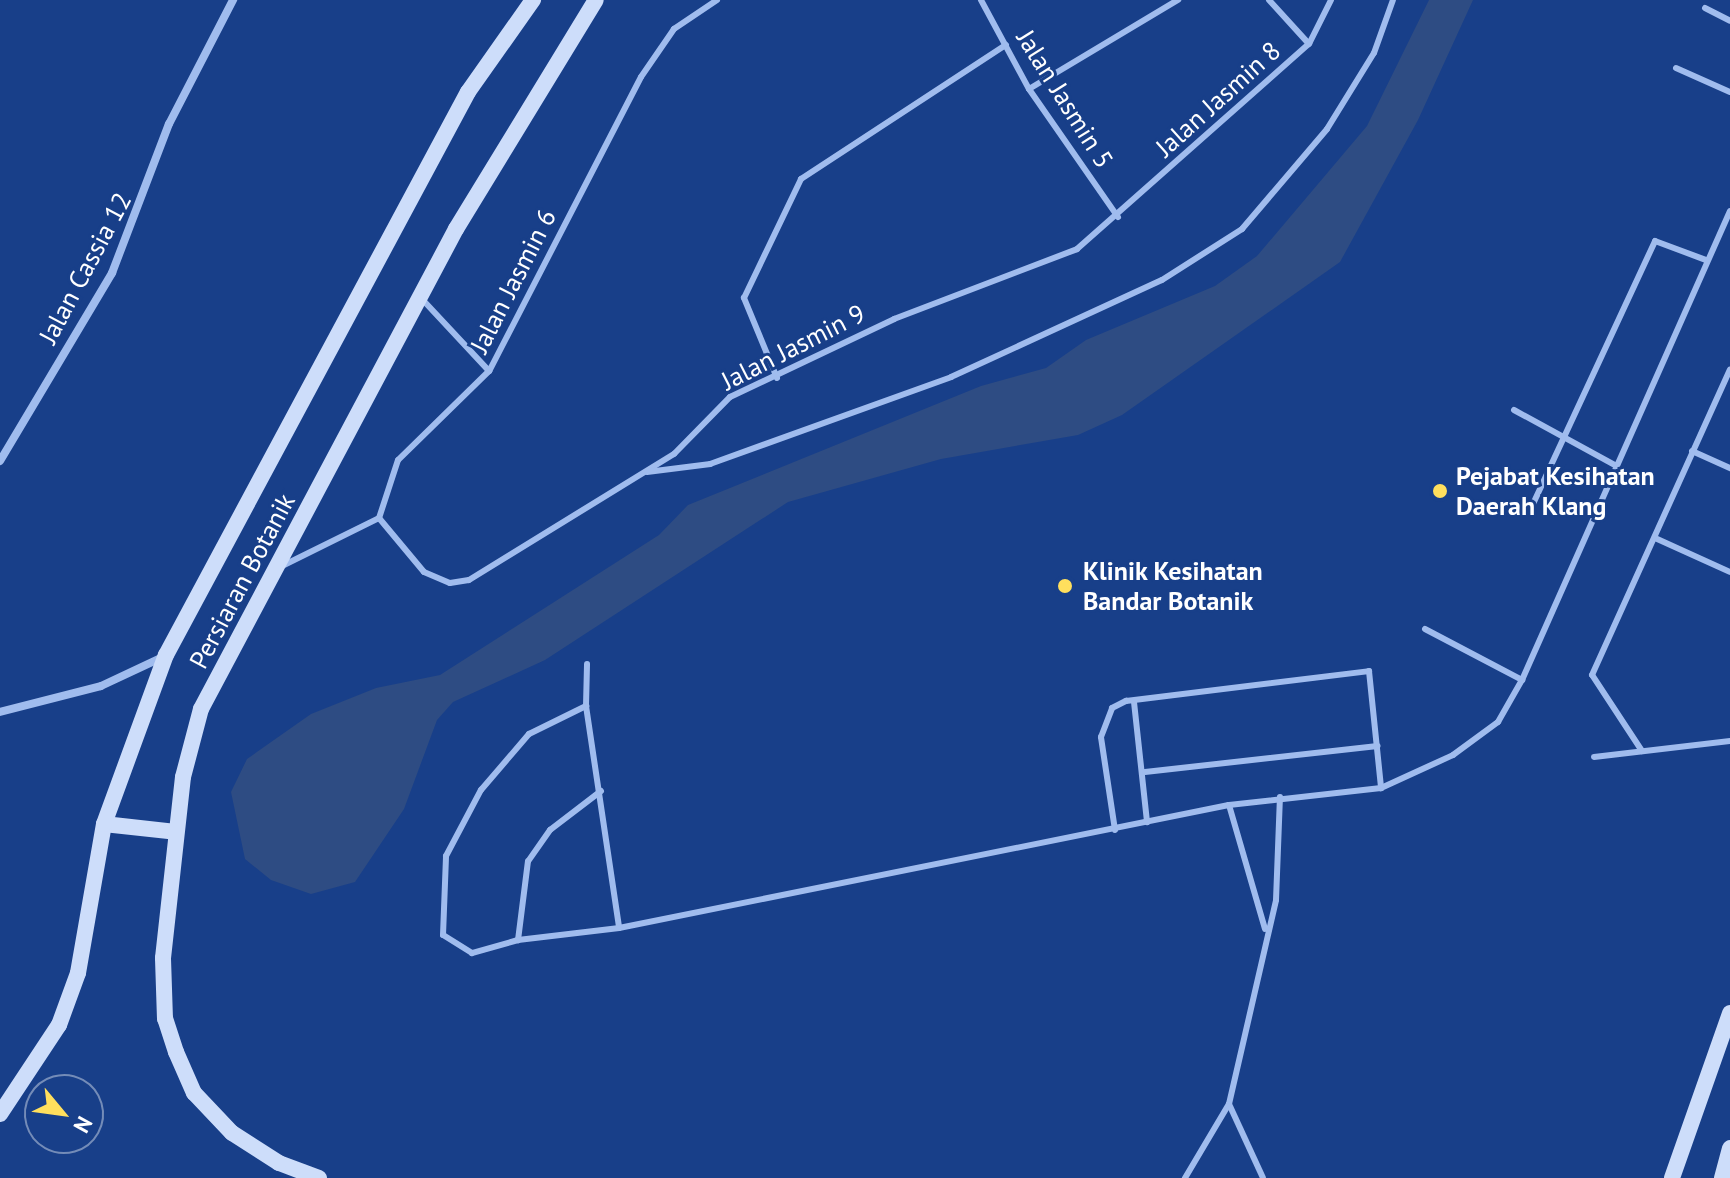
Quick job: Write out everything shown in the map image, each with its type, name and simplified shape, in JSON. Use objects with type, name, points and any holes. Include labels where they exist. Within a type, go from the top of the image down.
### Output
[{"type":"main road","name":"Persiaran Botanik","points":[[0,1114],[59,1025],[78,973],[104,824],[166,655],[468,92],[533,0]]},
{"type":"main road","name":"Persiaran Botanik","points":[[319,1178],[279,1163],[232,1133],[194,1093],[165,1019],[163,958],[176,832],[201,709],[543,77],[596,0]]},
{"type":"main road","points":[[104,824],[176,832]]},
{"type":"main road","points":[[1672,1178],[1730,1013]]},
{"type":"main road","points":[[1722,1178],[1730,1148]]},
{"type":"street","name":"Jalan Cassia 12","points":[[0,461],[112,273],[169,124],[233,0]]},
{"type":"street","points":[[0,712],[101,686],[166,655]]},
{"type":"lane","name":"Jalan Jasmin 6","points":[[379,518],[398,460],[489,371],[641,77],[674,29],[717,0]]},
{"type":"lane","name":"Jalan Jasmin 5","points":[[981,0],[1029,89],[1118,217]]},
{"type":"lane","points":[[1029,89],[1178,0]]},
{"type":"lane","points":[[1269,0],[1309,44]]},
{"type":"lane","name":"Jalan Jasmin 8","points":[[1118,217],[1309,44],[1331,0]]},
{"type":"lane","points":[[644,472],[710,464],[951,377],[1162,280],[1242,229],[1327,129],[1374,53],[1393,0]]},
{"type":"lane","points":[[1705,8],[1730,21]]},
{"type":"lane","points":[[777,378],[744,298],[801,179],[1006,45]]},
{"type":"lane","points":[[1676,68],[1730,92]]},
{"type":"lane","points":[[586,706],[529,734],[481,790],[446,856],[443,935],[472,953],[518,940],[619,928],[1229,805],[1381,788],[1453,755],[1498,722],[1522,680],[1730,211]]},
{"type":"lane","name":"Jalan Jasmin 9","points":[[379,518],[424,572],[450,583],[469,580],[674,454],[730,397],[777,378],[894,319],[1077,249],[1118,217]]},
{"type":"lane","points":[[1533,504],[1655,241],[1706,260]]},
{"type":"lane","points":[[421,298],[489,371]]},
{"type":"lane","points":[[1642,751],[1592,675],[1730,370]]},
{"type":"lane","points":[[1514,410],[1615,465]]},
{"type":"lane","points":[[1692,451],[1730,468]]},
{"type":"lane","points":[[276,568],[379,518]]},
{"type":"lane","points":[[1655,538],[1730,572]]},
{"type":"lane","points":[[1425,629],[1522,680]]},
{"type":"lane","points":[[587,664],[586,706],[619,928]]},
{"type":"lane","points":[[1115,830],[1101,737],[1112,708],[1134,702],[1369,671],[1381,788]]},
{"type":"lane","points":[[1134,702],[1145,772],[1147,822]]},
{"type":"lane","points":[[1594,757],[1730,741]]},
{"type":"lane","points":[[1145,772],[1378,746]]},
{"type":"lane","points":[[518,940],[528,861],[550,830],[601,791]]},
{"type":"lane","points":[[1185,1178],[1229,1104],[1265,929],[1276,900],[1280,797]]},
{"type":"lane","points":[[1229,805],[1265,929]]},
{"type":"lane","points":[[1229,1104],[1263,1178]]},
{"type":"water","points":[[1429,0],[1473,0],[1418,120],[1340,262],[1122,415],[1078,435],[941,459],[788,502],[545,660],[453,702],[437,720],[404,809],[355,882],[311,894],[271,880],[245,859],[231,792],[247,759],[311,714],[376,688],[440,675],[659,535],[688,505],[981,386],[1046,368],[1086,340],[1215,286],[1257,256],[1367,126]]},
{"type":"place","name":"Pejabat Kesihatan Daerah Klang","points":[[1440,491]]},
{"type":"place","name":"Klinik Kesihatan Bandar Botanik","points":[[1065,586]]}]
